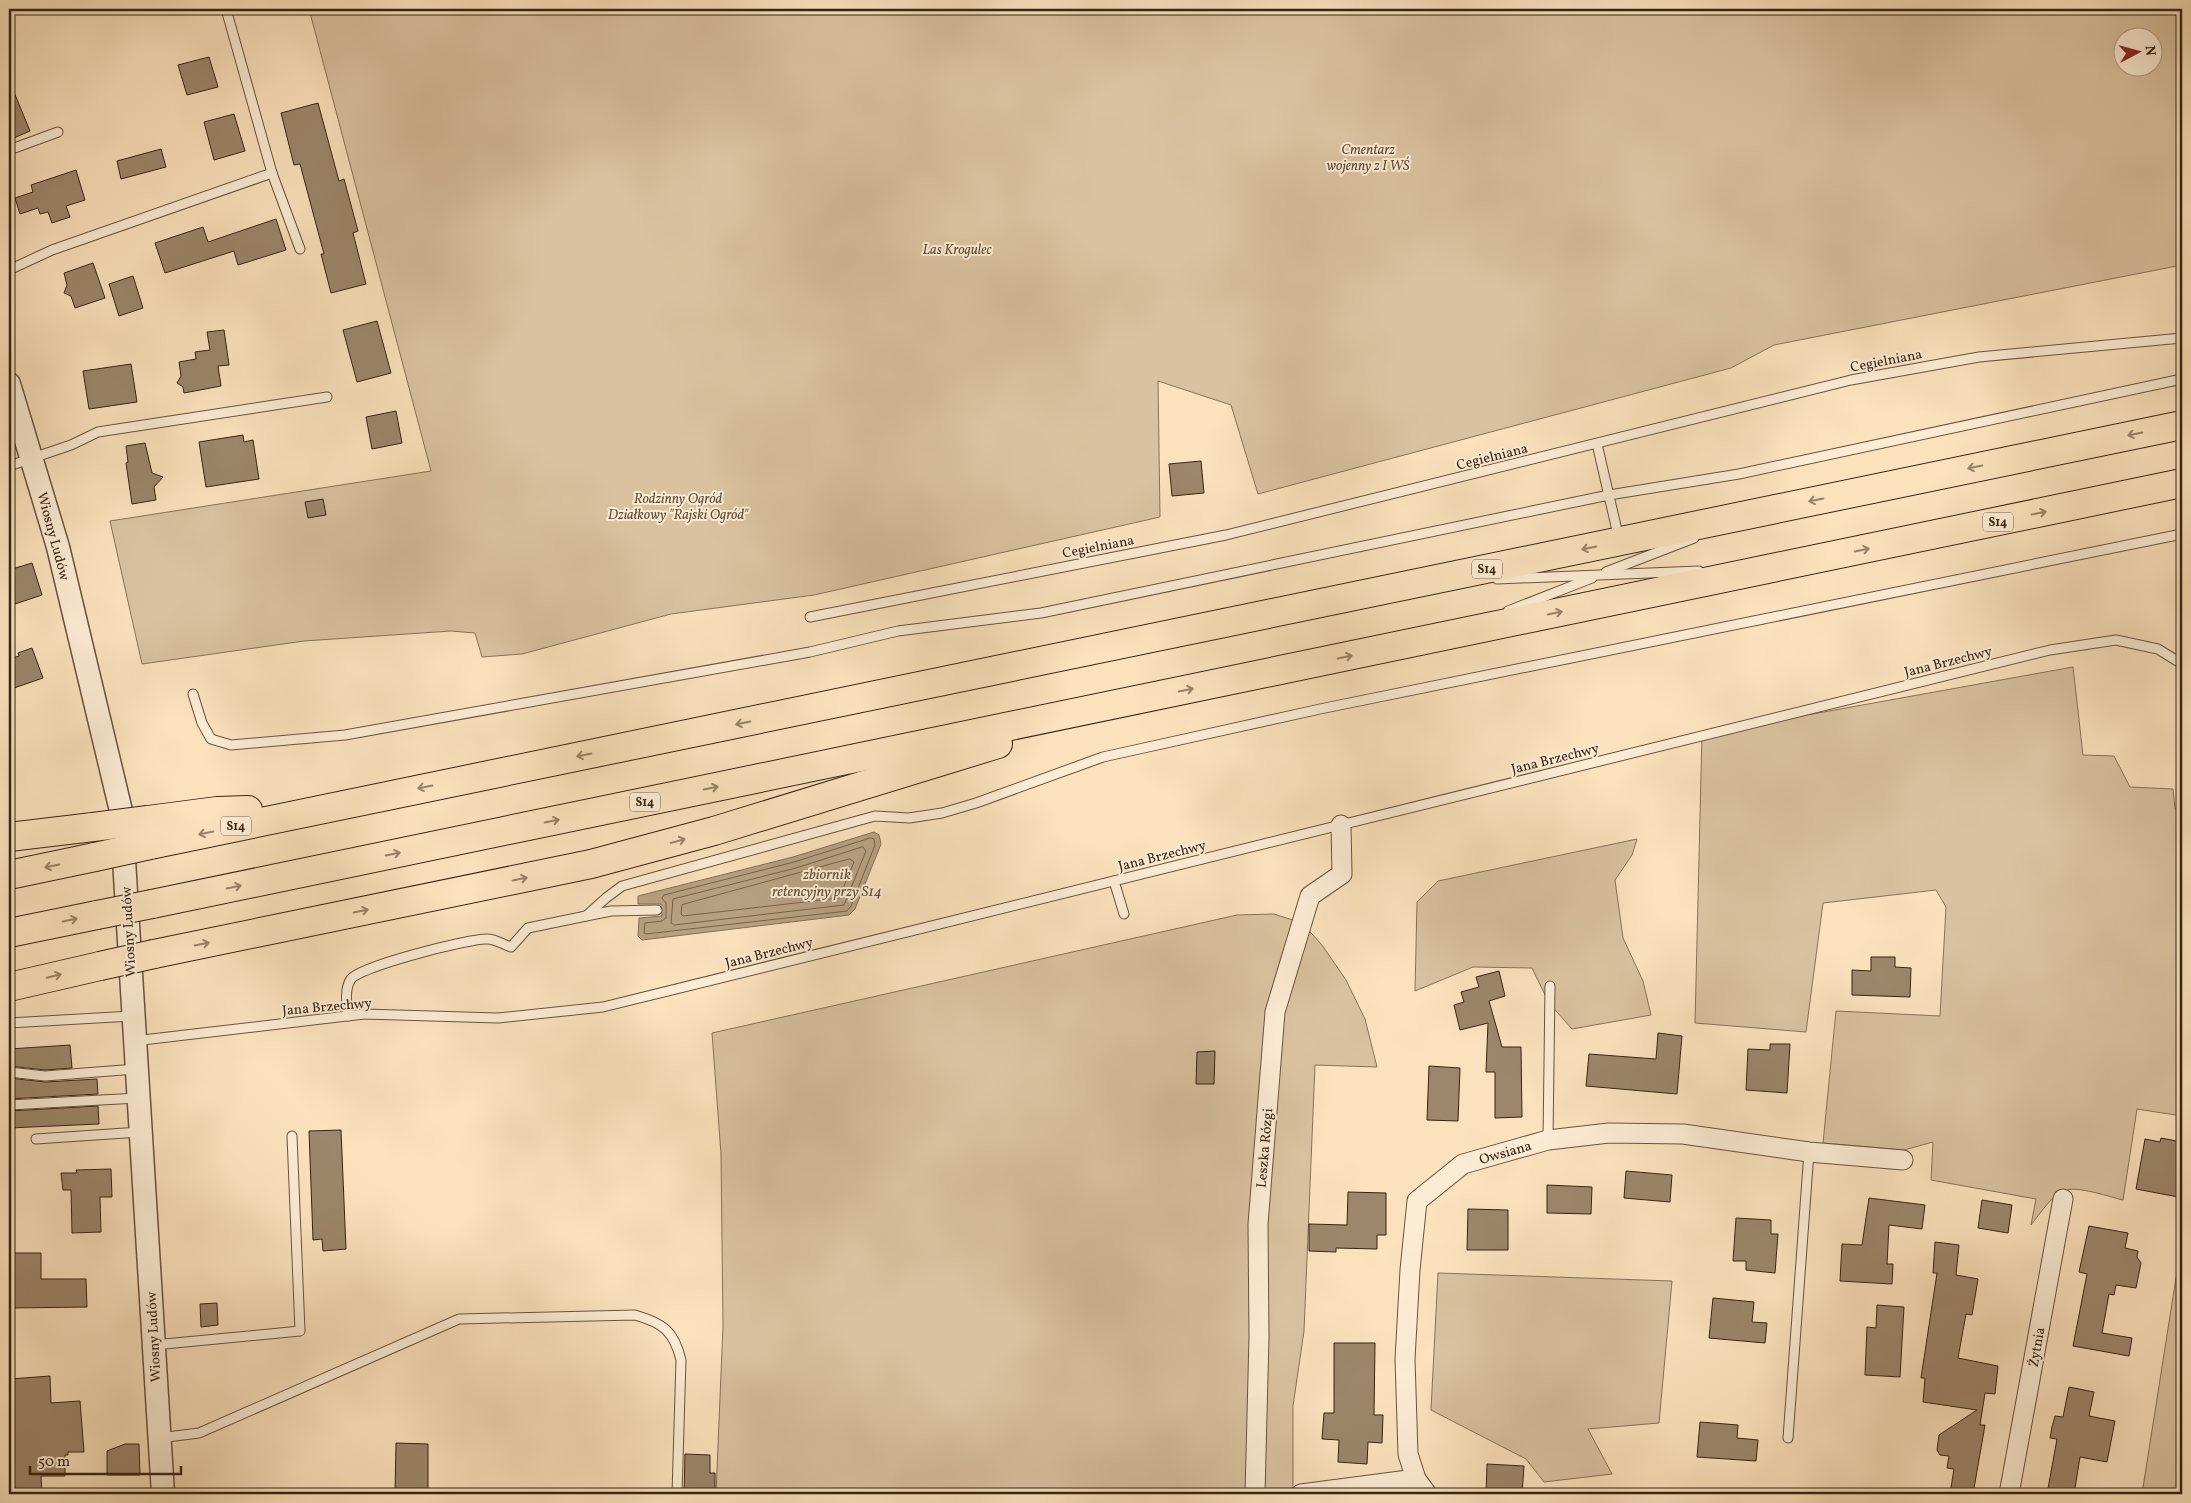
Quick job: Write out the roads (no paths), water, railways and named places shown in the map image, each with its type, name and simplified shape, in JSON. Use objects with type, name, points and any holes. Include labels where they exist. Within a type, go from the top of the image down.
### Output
[{"type":"highway","name":"S14","points":[[9,875],[95,857],[149,832],[322,808],[1620,542],[2182,424]]},
{"type":"highway","name":"S14","points":[[9,933],[2182,484]]},
{"type":"highway","points":[[9,987],[154,954],[591,864],[781,811],[1138,700]]},
{"type":"highway","points":[[9,837],[93,827],[149,832]]},
{"type":"street","name":"Wiosny Ludów","points":[[9,384],[58,547],[120,811],[163,1494]]},
{"type":"street","name":"Leszka Rózgi","points":[[1255,1494],[1259,1336],[1258,1224],[1275,1012],[1310,896],[1342,874],[1341,825]]},
{"type":"street","name":"Owsiana","points":[[1422,1487],[1408,1454],[1405,1359],[1410,1270],[1417,1201],[1463,1164],[1548,1140],[1609,1133],[1683,1134],[1809,1152],[1903,1160]]},
{"type":"street","name":"Żytnia","points":[[2009,1494],[2062,1199]]},
{"type":"street","points":[[1301,1494],[1422,1487]]},
{"type":"lane","points":[[226,9],[272,173],[300,249]]},
{"type":"lane","points":[[9,150],[58,132]]},
{"type":"lane","points":[[9,270],[52,250],[272,173]]},
{"type":"lane","name":"Cegielniana","points":[[810,617],[1226,535],[1851,380],[1979,356],[2182,338]]},
{"type":"lane","points":[[193,694],[202,723],[211,739],[231,745],[345,735],[810,652],[898,631],[1042,613],[1609,495],[1739,474],[2182,379]]},
{"type":"lane","points":[[9,466],[71,445],[98,432],[327,397]]},
{"type":"lane","points":[[1598,444],[1620,542]]},
{"type":"lane","points":[[1440,637],[1760,512]]},
{"type":"lane","points":[[586,916],[622,886],[875,816],[909,818],[942,813],[976,803],[1103,757],[1330,708],[2182,534]]},
{"type":"lane","points":[[1428,581],[1771,569]]},
{"type":"lane","name":"Jana Brzechwy","points":[[134,1041],[364,1014],[498,1018],[603,1007],[2050,650],[2116,640],[2158,649],[2182,664]]},
{"type":"lane","points":[[1114,881],[1124,914]]},
{"type":"lane","points":[[348,1016],[346,994],[351,979],[360,972],[393,959],[487,938],[511,947],[528,928],[611,912],[658,910]]},
{"type":"lane","points":[[1548,1140],[1550,986]]},
{"type":"lane","points":[[9,1023],[132,1016]]},
{"type":"lane","points":[[9,1072],[45,1076],[136,1069]]},
{"type":"lane","points":[[9,1105],[138,1098]]},
{"type":"lane","points":[[36,1139],[141,1132]]},
{"type":"lane","points":[[154,1345],[300,1331],[292,1136]]},
{"type":"lane","points":[[1788,1438],[1809,1152]]},
{"type":"lane","points":[[159,1438],[199,1433],[459,1319],[635,1315],[651,1320],[665,1328],[676,1342],[681,1360],[677,1494]]},
{"type":"water","name":"zbiornik retencyjny przy S14","points":[[874,832],[879,835],[881,844],[855,909],[849,915],[642,940],[638,936],[639,918],[662,916],[661,904],[638,904],[638,896],[793,857]]},
{"type":"park label","name":"Cmentarz wojenny z I WŚ","points":[[1368,158]]},
{"type":"park label","name":"Las Krogulec","points":[[957,249]]},
{"type":"park label","name":"Rodzinny Ogród Działkowy \"Rajski Ogród\"","points":[[678,506]]}]
